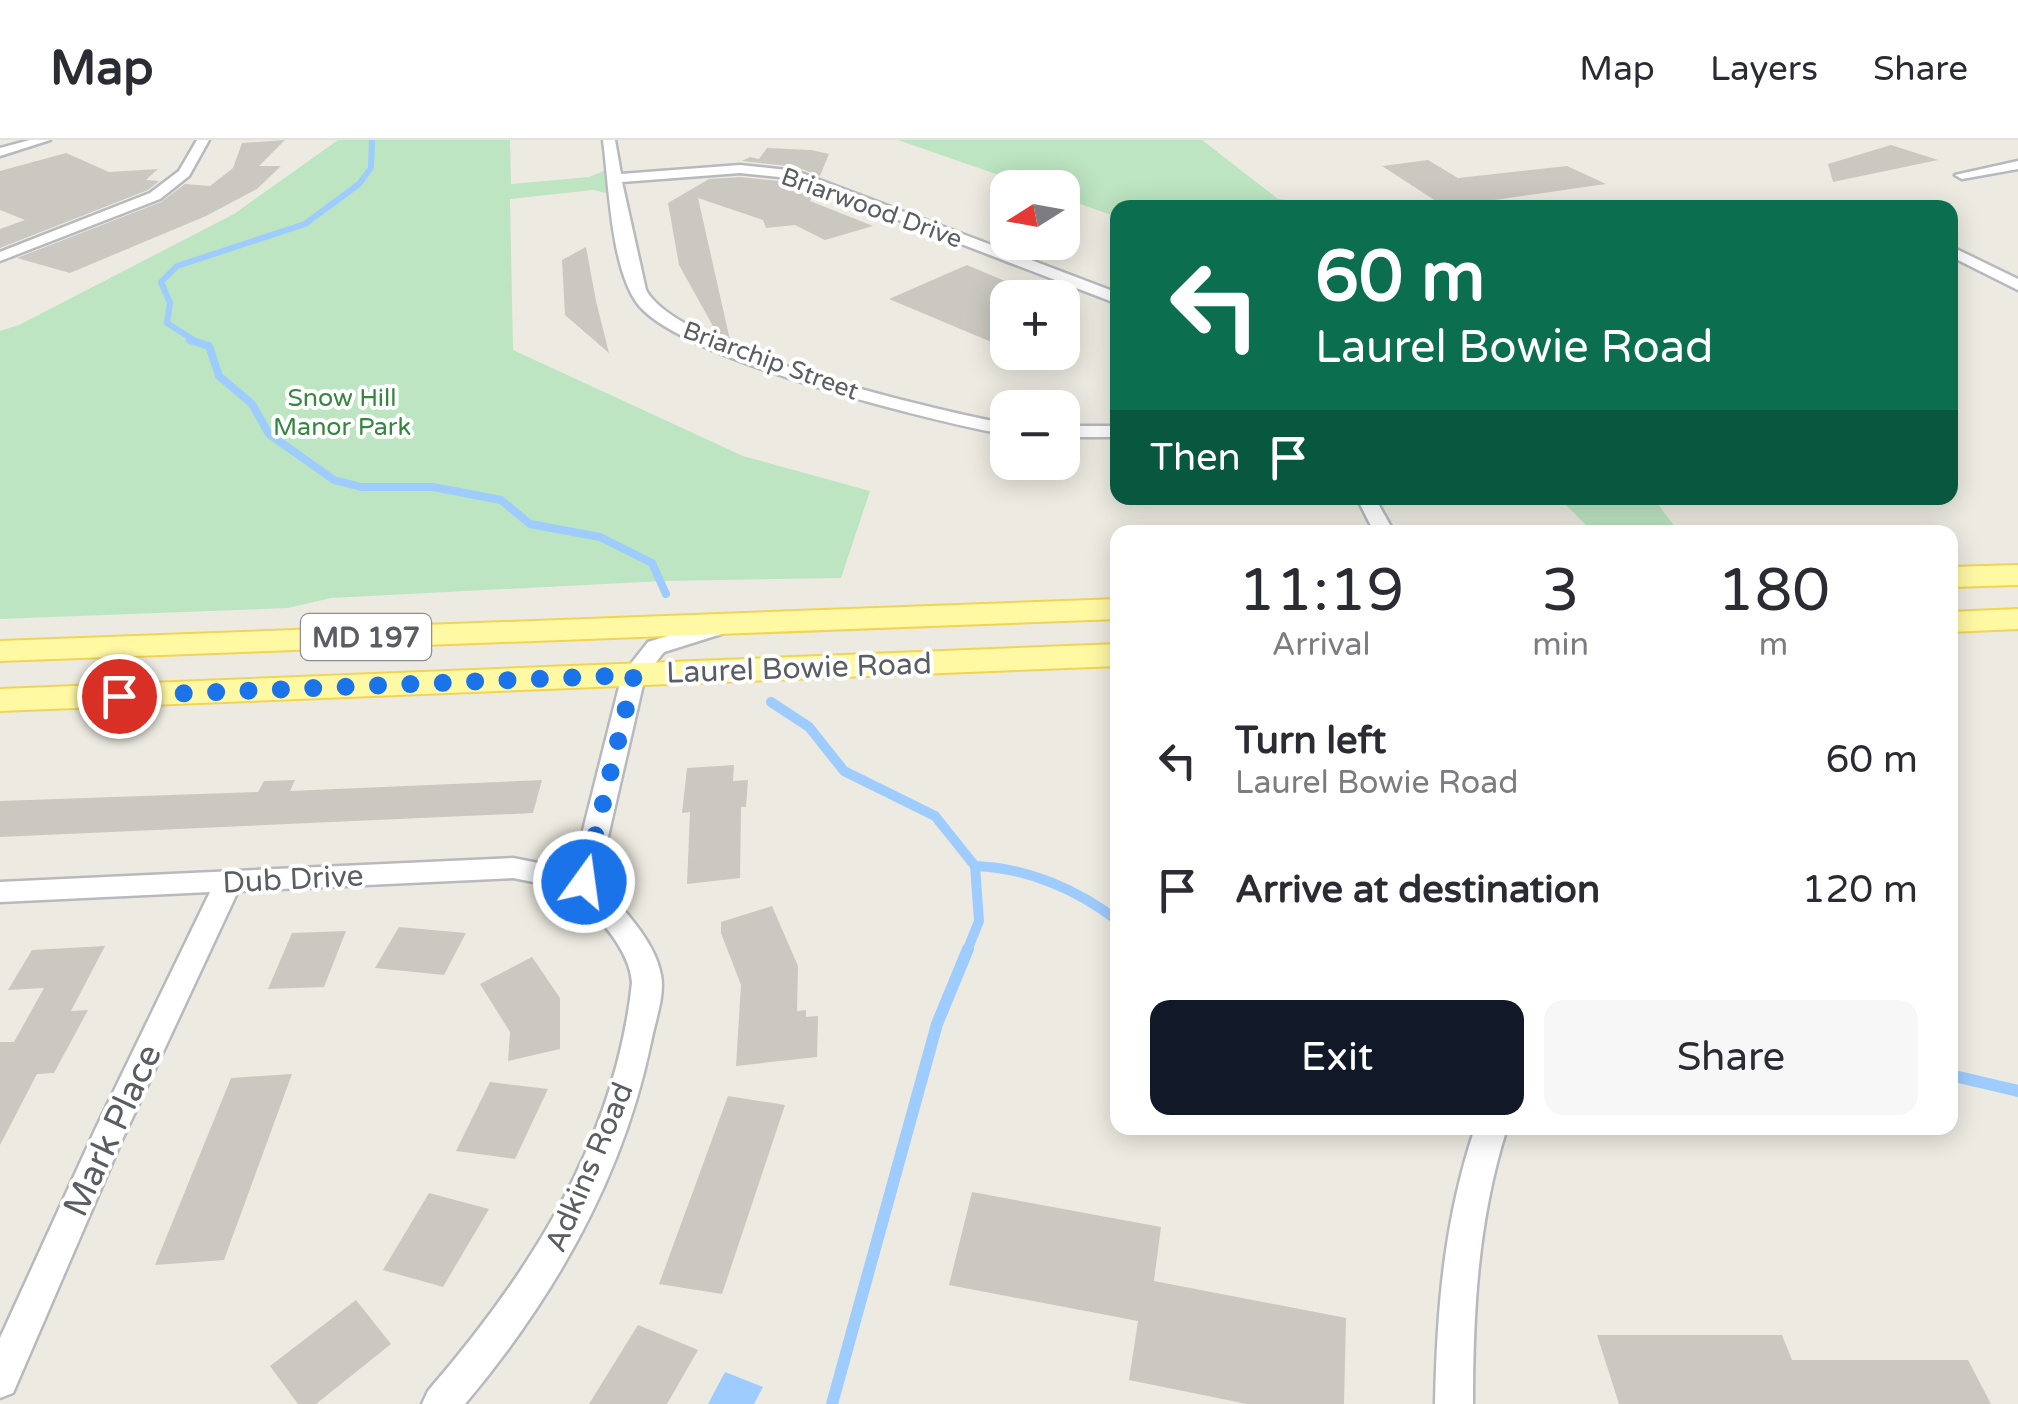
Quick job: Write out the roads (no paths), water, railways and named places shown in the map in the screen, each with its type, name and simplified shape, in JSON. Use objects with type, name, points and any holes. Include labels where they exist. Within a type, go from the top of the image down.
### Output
[{"type":"main road","points":[[1958,578],[2018,575]]},
{"type":"main road","name":"Laurel Bowie Road","points":[[0,651],[1110,609]]},
{"type":"main road","points":[[1958,622],[2018,619]]},
{"type":"main road","name":"Laurel Bowie Road","points":[[0,700],[1110,655]]},
{"type":"street","points":[[0,152],[44,140]]},
{"type":"street","points":[[0,258],[166,190],[184,173],[204,140]]},
{"type":"street","name":"Briarchip Street","points":[[609,140],[638,288],[652,311],[705,339],[915,411],[990,427]]},
{"type":"street","points":[[1962,175],[2018,165]]},
{"type":"street","name":"Briarwood Drive","points":[[616,178],[740,169],[791,174],[1110,296]]},
{"type":"street","points":[[1958,254],[2018,285]]},
{"type":"street","points":[[1080,432],[1110,431]]},
{"type":"street","points":[[584,882],[634,675],[656,647],[731,623]]},
{"type":"street","name":"Dub Drive","points":[[0,892],[513,868],[584,882]]},
{"type":"street","name":"Mark Place","points":[[0,1380],[106,1140],[228,882]]},
{"type":"street","name":"Adkins Road","points":[[441,1404],[489,1351],[534,1289],[570,1224],[613,1127],[633,1063],[647,975],[624,932],[584,882]]},
{"type":"street","points":[[1454,1404],[1456,1277],[1473,1176],[1488,1135]]},
{"type":"water","points":[[725,1372],[763,1387],[754,1404],[708,1404]]},
{"type":"waterway","points":[[197,342],[167,323],[170,303],[161,282],[177,266],[305,224],[359,184],[371,168],[372,140]]},
{"type":"waterway","points":[[190,340],[209,346],[219,376],[252,404],[269,434],[334,480],[361,487],[433,487],[501,500],[530,524],[600,537],[652,563],[666,594]]},
{"type":"waterway","points":[[771,702],[809,727],[844,771],[935,816],[975,866]]},
{"type":"waterway","points":[[967,951],[979,921],[975,866]]},
{"type":"waterway","points":[[975,866],[1014,871],[1051,882],[1110,916]]},
{"type":"waterway","points":[[832,1404],[937,1024],[968,949]]},
{"type":"waterway","points":[[1958,1077],[2018,1091]]},
{"type":"park label","name":"Snow Hill Manor Park","points":[[342,412]]}]
